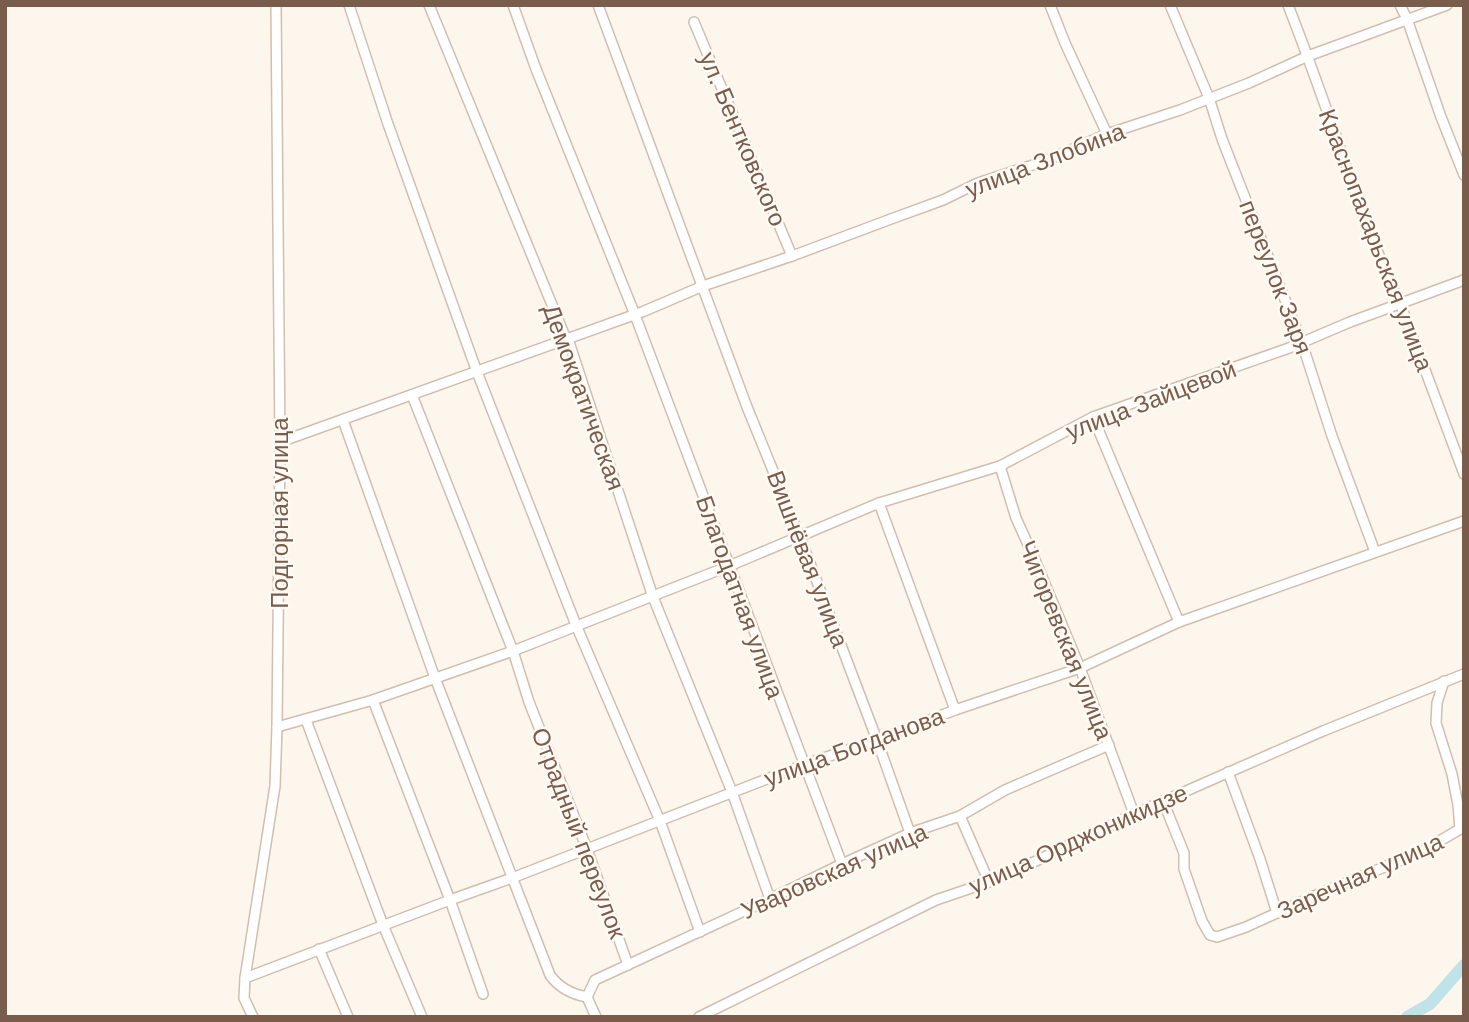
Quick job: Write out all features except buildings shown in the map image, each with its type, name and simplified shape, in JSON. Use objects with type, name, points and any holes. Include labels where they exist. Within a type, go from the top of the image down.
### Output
[{"type":"street","name":"Подгорная улица","points":[[253,1017],[244,998],[244,978],[275,786],[277,727],[280,442],[276,5]]},
{"type":"street","points":[[349,5],[388,124],[477,372],[576,625],[660,821],[700,932]]},
{"type":"street","name":"Демократическая","points":[[429,5],[568,339],[653,597],[732,792],[770,899]]},
{"type":"street","name":"Благодатная улица","points":[[513,5],[536,69],[638,314],[640,329],[842,864]]},
{"type":"street","name":"Вишнёвая улица","points":[[598,5],[747,407],[800,537],[910,833]]},
{"type":"street","points":[[1050,5],[1107,134]]},
{"type":"street","name":"переулок Заря","points":[[1170,5],[1209,97],[1222,139],[1302,342],[1332,436],[1375,552]]},
{"type":"street","name":"Краснопахарьская улица","points":[[1289,5],[1353,186],[1464,474]]},
{"type":"street","points":[[1400,5],[1464,175]]},
{"type":"street","name":"улица Злобина","points":[[280,442],[638,314],[703,286],[943,200],[978,183],[1045,161],[1107,134],[1180,110],[1308,56],[1447,5]]},
{"type":"street","name":"ул. Бентковского","points":[[694,22],[792,256]]},
{"type":"street","name":"улица Зайцевой","points":[[277,727],[373,700],[513,651],[653,597],[880,503],[1000,466],[1093,417],[1464,280]]},
{"type":"street","name":"Отрадный переулок","points":[[412,395],[513,651],[529,702],[587,849],[628,965]]},
{"type":"street","points":[[1093,417],[1179,622]]},
{"type":"street","points":[[343,420],[435,677],[550,975],[556,984],[567,991],[587,997],[596,1017]]},
{"type":"street","name":"Чигоревская улица","points":[[1000,466],[1016,518],[1080,668],[1134,814]]},
{"type":"street","points":[[880,503],[955,710]]},
{"type":"street","name":"улица Богданова","points":[[244,978],[803,765],[1080,668],[1179,622],[1464,521]]},
{"type":"street","name":"улица Орджоникидзе","points":[[699,1017],[936,900],[989,882],[1228,772],[1464,674]]},
{"type":"street","name":"Заречная улица","points":[[1163,801],[1184,853],[1184,869],[1202,921],[1210,935],[1217,937],[1421,852],[1462,829],[1452,774],[1436,723],[1437,704],[1444,681]]},
{"type":"street","points":[[373,700],[483,994]]},
{"type":"street","points":[[306,720],[383,925],[422,1017]]},
{"type":"street","name":"Уваровская улица","points":[[587,997],[594,980],[910,833],[960,816],[1005,790],[1109,745]]},
{"type":"street","points":[[1228,772],[1260,859],[1276,913]]},
{"type":"street","points":[[960,816],[989,882]]},
{"type":"street","points":[[319,950],[348,1017]]},
{"type":"waterway","points":[[1407,1017],[1430,1004],[1464,965]]}]
